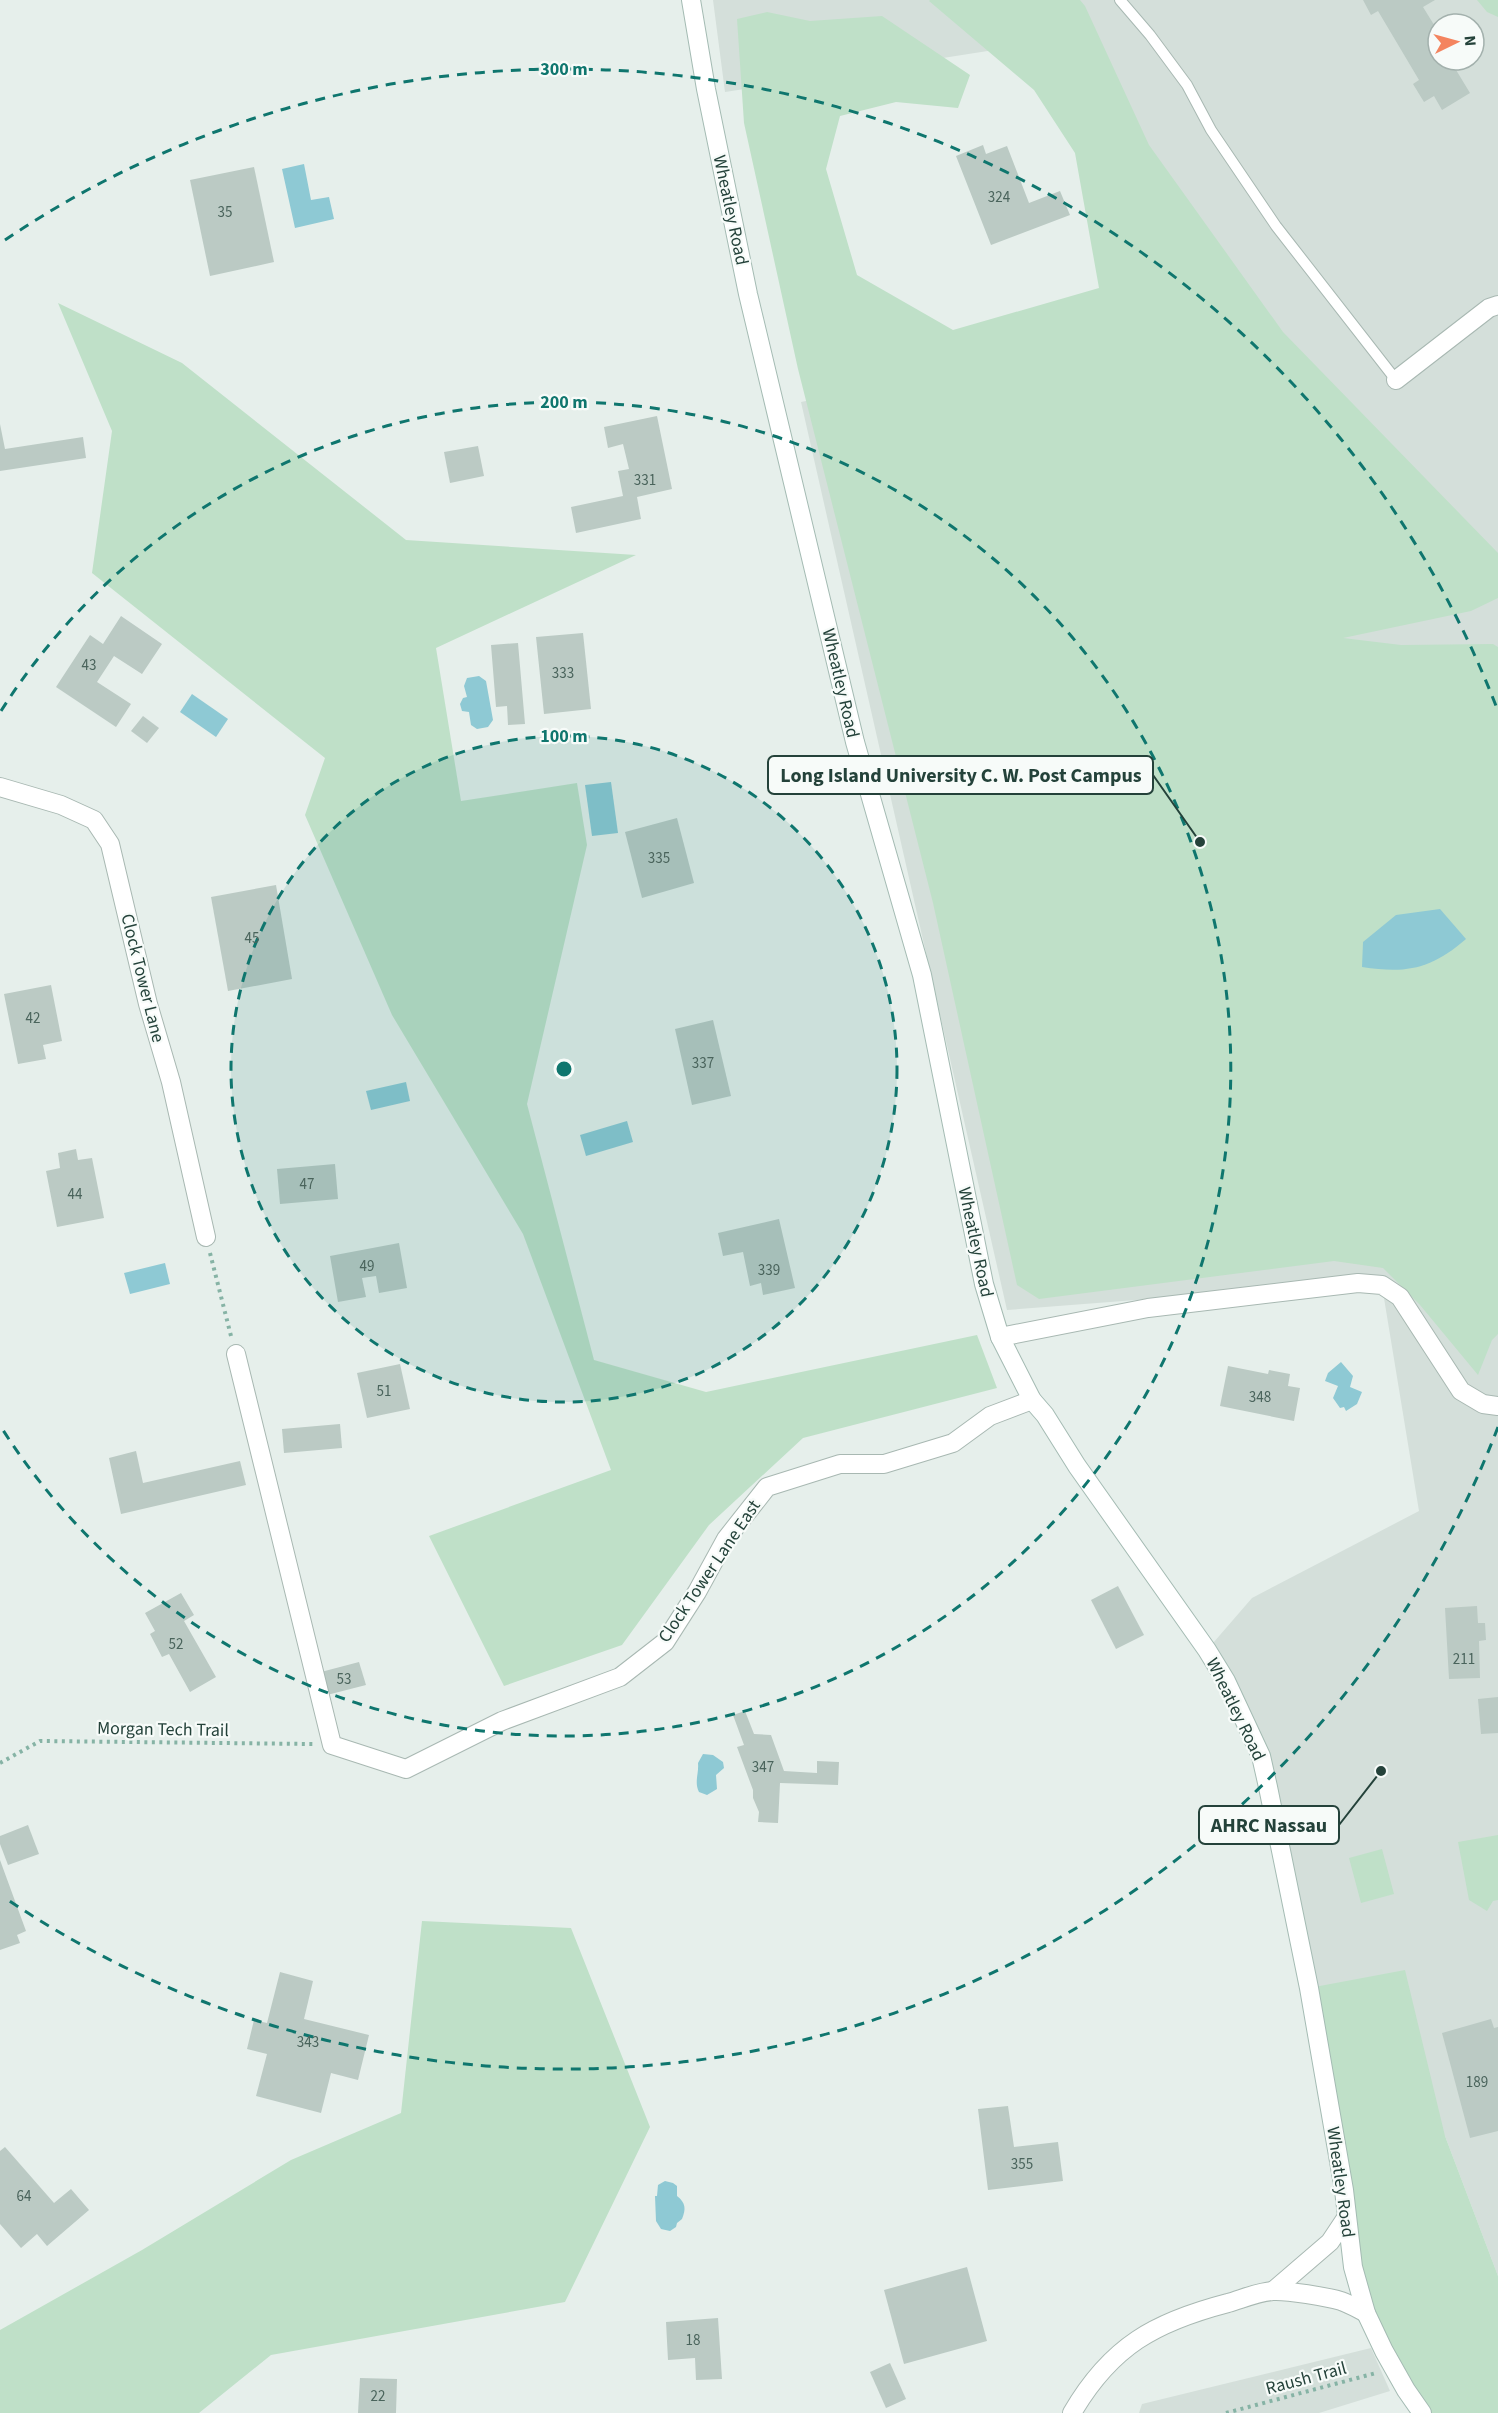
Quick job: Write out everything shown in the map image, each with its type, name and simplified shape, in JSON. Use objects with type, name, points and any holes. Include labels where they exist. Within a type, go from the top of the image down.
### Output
[{"type":"street","name":"Wheatley Road","points":[[691,0],[706,89],[748,294],[855,742],[922,975],[984,1284],[1000,1337],[1032,1400],[1045,1415],[1077,1466],[1207,1650],[1226,1681],[1261,1756],[1309,1988],[1344,2190],[1353,2268],[1366,2313],[1394,2369],[1422,2413]]},
{"type":"street","points":[[1396,380],[1489,308],[1498,305]]},
{"type":"street","name":"Clock Tower Lane","points":[[0,787],[61,804],[94,820],[110,844],[148,1004],[171,1082],[206,1237]]},
{"type":"street","points":[[1000,1337],[1148,1308],[1358,1283],[1382,1286],[1400,1297],[1461,1391],[1483,1404],[1498,1406]]},
{"type":"street","points":[[236,1354],[332,1745]]},
{"type":"street","name":"Clock Tower Lane East","points":[[332,1745],[406,1769],[502,1721],[620,1677],[665,1642],[698,1592],[726,1539],[767,1487],[840,1464],[884,1464],[953,1443],[990,1416],[1032,1400]]},
{"type":"street","points":[[1273,2291],[1330,2242],[1346,2217]]},
{"type":"street","points":[[1072,2413],[1104,2367],[1123,2349],[1162,2325],[1193,2312],[1273,2291],[1341,2301],[1366,2313]]},
{"type":"lane","points":[[1120,0],[1150,34],[1187,85],[1211,130],[1276,226],[1396,380]]},
{"type":"path","points":[[206,1237],[236,1354]]},
{"type":"path","name":"Morgan Tech Trail","points":[[0,1763],[40,1741],[332,1745]]},
{"type":"path","name":"Raush Trail","points":[[1226,2413],[1394,2369]]},
{"type":"shaded area","points":[[713,0],[1498,0],[1498,2276],[1445,2136],[1309,1988],[1268,1787],[1207,1650],[1252,1598],[1419,1511],[1382,1286],[1358,1283],[1007,1310],[801,402],[1161,328],[1052,41],[725,92]]},
{"type":"shaded area","points":[[1371,2348],[1390,2391],[1319,2413],[1139,2413],[1142,2404]]},
{"type":"green space","points":[[930,0],[1080,0],[1085,6],[1149,145],[1283,332],[1498,553],[1498,598],[1471,611],[1343,638],[1401,645],[1493,644],[1498,647],[1498,1334],[1492,1340],[1478,1375],[1420,1305],[1383,1268],[1334,1261],[1039,1299],[1017,1285],[933,903],[798,369],[744,123],[737,19],[767,12],[810,21],[882,16],[970,75],[958,108],[896,102],[840,116],[826,169],[857,275],[953,330],[1099,288],[1075,153],[1034,90]]},
{"type":"green space","points":[[1477,0],[1498,0],[1498,17],[1487,12]]},
{"type":"green space","points":[[58,303],[182,363],[406,540],[636,555],[436,648],[461,801],[577,783],[587,845],[527,1104],[594,1360],[706,1392],[977,1335],[997,1388],[803,1438],[709,1525],[622,1645],[504,1686],[429,1536],[611,1470],[523,1234],[392,1015],[305,815],[325,758],[92,573],[112,431]]},
{"type":"green space","points":[[1498,1835],[1498,1900],[1493,1901],[1487,1911],[1469,1900],[1458,1842]]},
{"type":"green space","points":[[1382,1849],[1394,1894],[1361,1903],[1349,1858]]},
{"type":"green space","points":[[422,1921],[571,1928],[650,2127],[565,2302],[271,2355],[199,2413],[0,2413],[0,2330],[142,2250],[291,2160],[401,2113]]},
{"type":"green space","points":[[1405,1970],[1445,2136],[1498,2276],[1498,2413],[1422,2413],[1366,2313],[1309,1988]]},
{"type":"water","points":[[304,164],[311,200],[329,197],[334,219],[295,228],[282,169]]},
{"type":"water","points":[[479,676],[486,681],[493,720],[488,727],[477,729],[471,725],[469,712],[462,711],[460,704],[463,698],[467,697],[464,686],[467,678]]},
{"type":"water","points":[[192,694],[228,719],[216,737],[180,712]]},
{"type":"water","points":[[611,782],[618,833],[592,836],[585,785]]},
{"type":"water","points":[[1440,909],[1466,939],[1453,949],[1430,963],[1418,967],[1392,970],[1362,967],[1363,942],[1396,915]]},
{"type":"water","points":[[406,1082],[410,1101],[371,1110],[366,1091]]},
{"type":"water","points":[[627,1121],[633,1142],[586,1156],[580,1135]]},
{"type":"water","points":[[165,1263],[170,1284],[130,1294],[124,1273]]},
{"type":"water","points":[[1341,1362],[1353,1376],[1350,1387],[1362,1392],[1357,1404],[1346,1411],[1344,1407],[1340,1408],[1333,1398],[1338,1386],[1325,1381],[1328,1373]]},
{"type":"water","points":[[703,1754],[713,1755],[723,1762],[724,1768],[716,1775],[717,1789],[707,1795],[699,1792],[697,1785],[698,1763]]},
{"type":"water","points":[[665,2181],[677,2186],[677,2196],[684,2206],[682,2219],[670,2231],[661,2229],[656,2221],[655,2196],[657,2196],[658,2185]]},
{"type":"building","points":[[1363,0],[1435,0],[1423,7],[1426,12],[1426,72],[1457,72],[1470,93],[1442,110],[1434,96],[1424,102],[1413,84],[1419,80],[1378,11],[1371,15]]},
{"type":"building","points":[[983,145],[986,154],[1007,146],[1029,203],[1060,191],[1070,215],[991,245],[956,156]]},
{"type":"building","points":[[254,167],[274,262],[210,276],[190,180]]},
{"type":"building","points":[[657,416],[672,489],[637,497],[641,519],[576,533],[571,507],[623,496],[618,471],[629,469],[623,444],[608,448],[604,427]]},
{"type":"building","points":[[0,424],[5,449],[83,437],[86,458],[0,471]]},
{"type":"building","points":[[478,446],[484,476],[450,483],[444,452]]},
{"type":"building","points":[[121,616],[162,644],[142,674],[114,656],[97,682],[131,704],[116,727],[56,687],[90,635],[103,644]]},
{"type":"building","points":[[583,633],[591,709],[544,714],[536,637]]},
{"type":"building","points":[[518,643],[525,724],[508,725],[507,706],[496,707],[491,645]]},
{"type":"building","points":[[143,716],[159,728],[147,743],[131,731]]},
{"type":"building","points":[[677,818],[694,883],[642,898],[625,832]]},
{"type":"building","points":[[276,885],[292,979],[228,991],[211,897]]},
{"type":"building","points":[[51,985],[62,1041],[43,1045],[46,1059],[18,1064],[4,994]]},
{"type":"building","points":[[713,1020],[731,1096],[692,1105],[675,1029]]},
{"type":"building","points":[[76,1149],[78,1160],[92,1158],[104,1218],[57,1227],[46,1171],[60,1168],[58,1153]]},
{"type":"building","points":[[335,1164],[338,1199],[280,1204],[277,1169]]},
{"type":"building","points":[[779,1219],[795,1288],[763,1295],[761,1283],[750,1286],[743,1252],[723,1256],[718,1233]]},
{"type":"building","points":[[399,1243],[407,1288],[379,1293],[376,1276],[362,1278],[366,1297],[338,1302],[330,1256]]},
{"type":"building","points":[[400,1364],[410,1409],[367,1418],[357,1373]]},
{"type":"building","points":[[1228,1366],[1268,1374],[1269,1370],[1290,1374],[1288,1386],[1300,1388],[1294,1421],[1220,1406]]},
{"type":"building","points":[[340,1424],[342,1448],[284,1453],[282,1429]]},
{"type":"building","points":[[136,1451],[143,1483],[240,1461],[246,1485],[121,1514],[109,1458]]},
{"type":"building","points":[[1118,1586],[1144,1635],[1116,1649],[1091,1600]]},
{"type":"building","points":[[181,1593],[194,1615],[184,1621],[216,1677],[190,1692],[169,1654],[162,1657],[150,1634],[155,1631],[145,1613]]},
{"type":"building","points":[[1477,1606],[1478,1623],[1485,1623],[1486,1640],[1479,1641],[1480,1678],[1449,1679],[1445,1608]]},
{"type":"building","points":[[359,1662],[366,1685],[327,1695],[321,1672]]},
{"type":"building","points":[[1498,1697],[1498,1733],[1481,1734],[1478,1699]]},
{"type":"building","points":[[745,1711],[754,1734],[771,1735],[784,1771],[817,1773],[817,1761],[839,1762],[838,1785],[780,1783],[778,1823],[758,1822],[759,1812],[753,1798],[753,1790],[737,1747],[744,1745],[733,1715]]},
{"type":"building","points":[[28,1825],[39,1854],[8,1865],[0,1844],[0,1836]]},
{"type":"building","points":[[0,1860],[26,1931],[17,1935],[20,1943],[0,1950]]},
{"type":"building","points":[[280,1972],[313,1981],[304,2019],[369,2035],[358,2080],[331,2073],[321,2113],[256,2096],[267,2054],[247,2049],[254,2020],[267,2023]]},
{"type":"building","points":[[1491,2019],[1494,2028],[1498,2027],[1498,2131],[1470,2138],[1442,2033]]},
{"type":"building","points":[[1008,2106],[1014,2147],[1058,2142],[1063,2181],[988,2190],[978,2109]]},
{"type":"building","points":[[5,2147],[54,2203],[71,2189],[89,2210],[47,2246],[37,2234],[21,2248],[0,2224],[0,2151]]},
{"type":"building","points":[[967,2267],[987,2341],[904,2364],[884,2290]]},
{"type":"building","points":[[718,2318],[722,2379],[696,2380],[695,2358],[668,2360],[666,2322]]},
{"type":"building","points":[[890,2363],[906,2399],[886,2408],[870,2372]]},
{"type":"building","points":[[360,2378],[397,2379],[396,2413],[358,2413]]},
{"type":"place","name":"Long Island University C. W. Post Campus","points":[[1200,842]]},
{"type":"place","name":"AHRC Nassau","points":[[1381,1771]]}]
